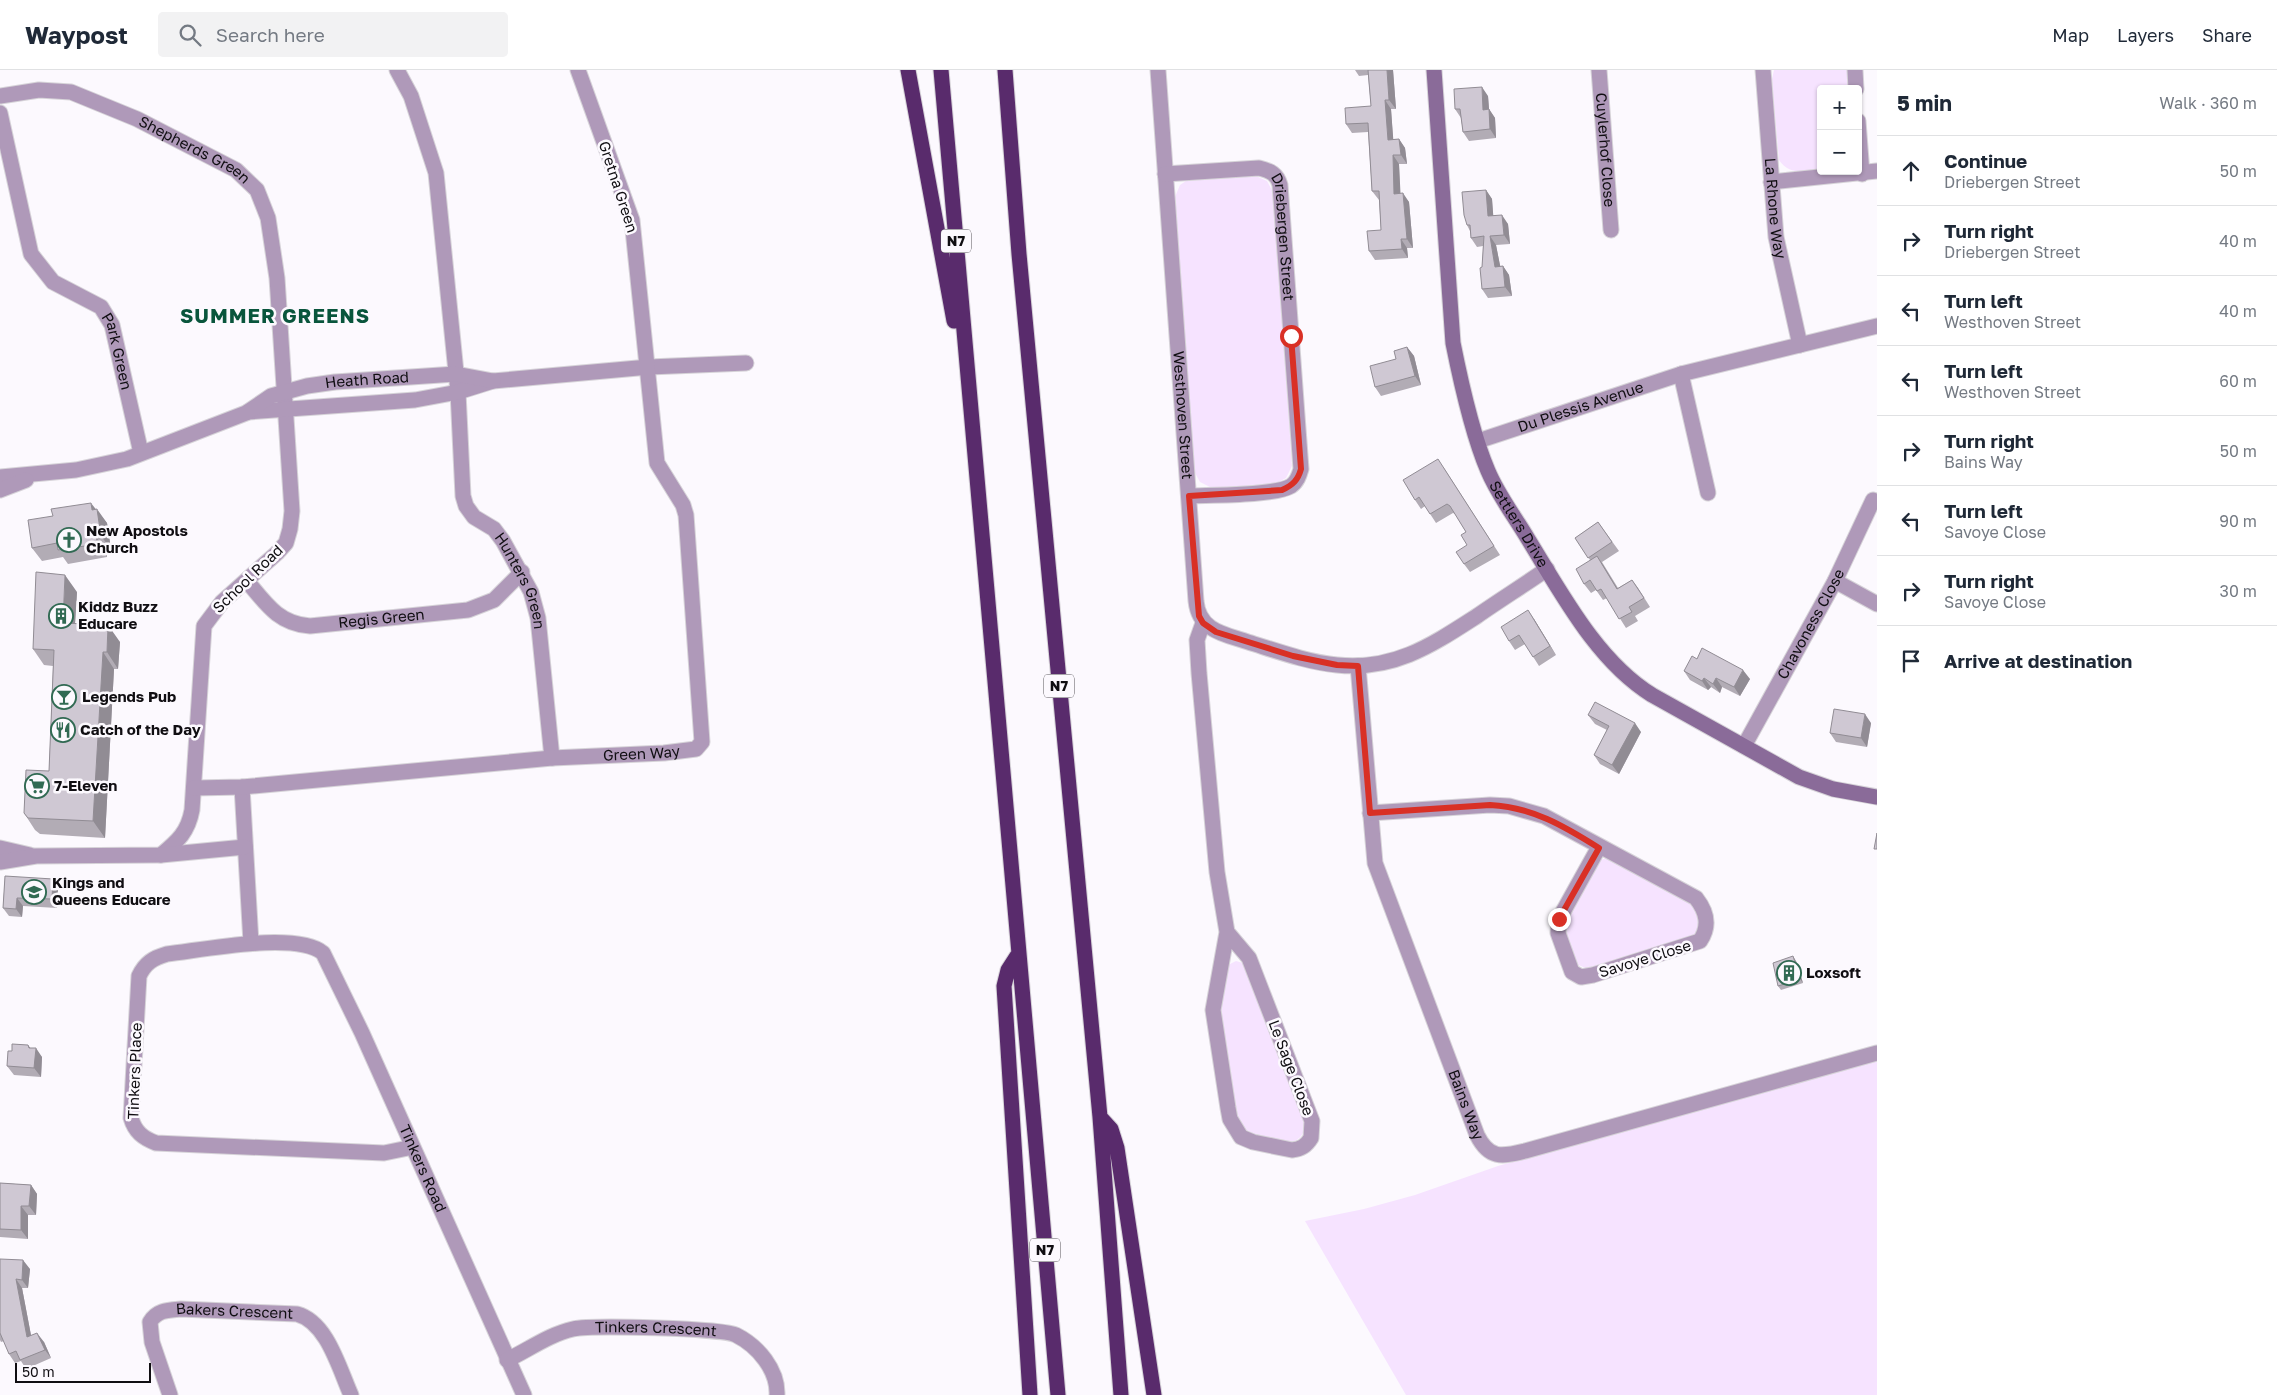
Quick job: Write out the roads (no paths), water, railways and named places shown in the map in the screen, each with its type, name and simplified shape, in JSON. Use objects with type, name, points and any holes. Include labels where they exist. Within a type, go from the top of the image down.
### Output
[{"type":"highway","points":[[908,70],[971,411]]},
{"type":"highway","name":"N7","points":[[941,70],[1017,956],[1058,1395]]},
{"type":"highway","name":"N7","points":[[1005,70],[1019,254],[1100,1117],[1120,1395]]},
{"type":"highway","points":[[1017,956],[1008,970],[1004,986],[1030,1395]]},
{"type":"highway","points":[[1100,1117],[1111,1129],[1117,1148],[1154,1395]]},
{"type":"street","points":[[397,70],[411,96],[436,173],[458,392]]},
{"type":"street","name":"Gretna Green","points":[[578,70],[632,220],[649,367]]},
{"type":"street","name":"Westhoven Street","points":[[1158,70],[1197,609],[1203,623]]},
{"type":"street","name":"Settlers Drive","points":[[1434,70],[1454,343],[1458,370],[1487,469],[1496,487],[1547,570],[1600,648],[1622,673],[1652,695],[1799,778],[1828,788],[1877,797]]},
{"type":"street","name":"Cuylerhof Close","points":[[1599,70],[1611,230]]},
{"type":"street","name":"La Rhone Way","points":[[1763,70],[1771,182],[1778,245],[1800,345]]},
{"type":"street","points":[[1855,70],[1856,85]]},
{"type":"street","name":"Shepherds Green","points":[[0,96],[39,90],[70,92],[136,120],[236,170],[257,190],[268,218],[277,278],[285,410]]},
{"type":"street","name":"Park Green","points":[[0,112],[31,254],[53,282],[101,307],[108,315],[112,325],[141,453]]},
{"type":"street","name":"Driebergen Street","points":[[1165,174],[1259,168],[1272,172],[1278,178],[1280,185],[1301,469],[1293,484],[1282,490],[1189,496]]},
{"type":"street","points":[[1862,174],[1877,171]]},
{"type":"street","points":[[1771,182],[1851,175]]},
{"type":"street","name":"Du Plessis Avenue","points":[[1478,441],[1681,374],[1877,326]]},
{"type":"street","name":"Heath Road","points":[[246,412],[416,400],[458,392],[494,381],[649,367],[746,363]]},
{"type":"street","name":"Green Way","points":[[194,788],[242,787],[552,758],[690,751],[696,749],[702,742],[686,515],[683,505],[657,463],[649,367]]},
{"type":"street","name":"Heath Road","points":[[0,477],[39,475],[112,463],[246,412],[271,396],[284,391],[335,382],[456,374],[494,381]]},
{"type":"street","points":[[1681,374],[1708,492]]},
{"type":"street","name":"Hunters Green","points":[[458,392],[463,496],[466,506],[474,517],[494,529],[522,572],[531,592],[538,618],[552,758]]},
{"type":"street","name":"School Road","points":[[161,855],[181,838],[189,825],[194,788],[204,626],[222,602],[278,553],[286,543],[290,529],[292,511],[285,410]]},
{"type":"street","name":"Heath Road","points":[[0,490],[39,475]]},
{"type":"street","name":"Chavoness Close","points":[[1744,746],[1835,581],[1873,500]]},
{"type":"street","points":[[1203,623],[1216,632],[1293,656],[1337,665],[1358,666],[1397,659],[1428,648],[1547,570]]},
{"type":"street","name":"Regis Green","points":[[247,581],[280,618],[297,625],[310,626],[468,610],[494,600],[522,572]]},
{"type":"street","points":[[1835,581],[1877,604]]},
{"type":"street","name":"Le Sage Close","points":[[1203,623],[1197,640],[1199,673],[1217,872],[1227,932],[1213,1010],[1230,1120],[1242,1137],[1252,1142],[1292,1150],[1298,1149],[1303,1147],[1311,1138],[1312,1121],[1249,958],[1227,932]]},
{"type":"street","name":"Bains Way","points":[[1358,666],[1373,849],[1379,877],[1477,1135],[1489,1153],[1498,1156],[1512,1154],[1877,1053]]},
{"type":"street","points":[[242,787],[251,944]]},
{"type":"street","name":"Savoye Close","points":[[1370,813],[1490,805],[1509,806],[1544,816],[1599,848],[1696,898],[1706,913],[1707,921],[1700,941],[1593,976],[1581,977],[1572,972],[1558,933],[1559,919],[1599,848]]},
{"type":"street","points":[[0,862],[36,856],[161,855],[245,847]]},
{"type":"street","points":[[0,848],[36,856]]},
{"type":"street","name":"Tinkers Place","points":[[315,946],[304,943],[251,944],[167,954],[158,956],[144,966],[138,976],[131,1118],[134,1127],[147,1140],[156,1143],[384,1153],[413,1147]]},
{"type":"street","name":"Tinkers Road","points":[[315,946],[323,952],[524,1395]]},
{"type":"street","name":"Bakers Crescent","points":[[170,1395],[152,1342],[150,1322],[159,1313],[181,1309],[307,1316],[321,1330],[351,1395]]},
{"type":"street","name":"Tinkers Crescent","points":[[507,1360],[573,1329],[600,1327],[729,1333],[750,1344],[764,1357],[774,1375],[777,1395]]},
{"type":"place","name":"New Apostols Church","points":[[69,540]]},
{"type":"place","name":"Kiddz Buzz Educare","points":[[61,616]]},
{"type":"place","name":"Legends Pub","points":[[64,697]]},
{"type":"place","name":"Catch of the Day","points":[[63,730]]},
{"type":"place","name":"7-Eleven","points":[[37,786]]},
{"type":"place","name":"Kings and Queens Educare","points":[[34,892]]},
{"type":"place","name":"Loxsoft","points":[[1789,973]]},
{"type":"district","name":"SUMMER GREENS","points":[[275,316]]}]
